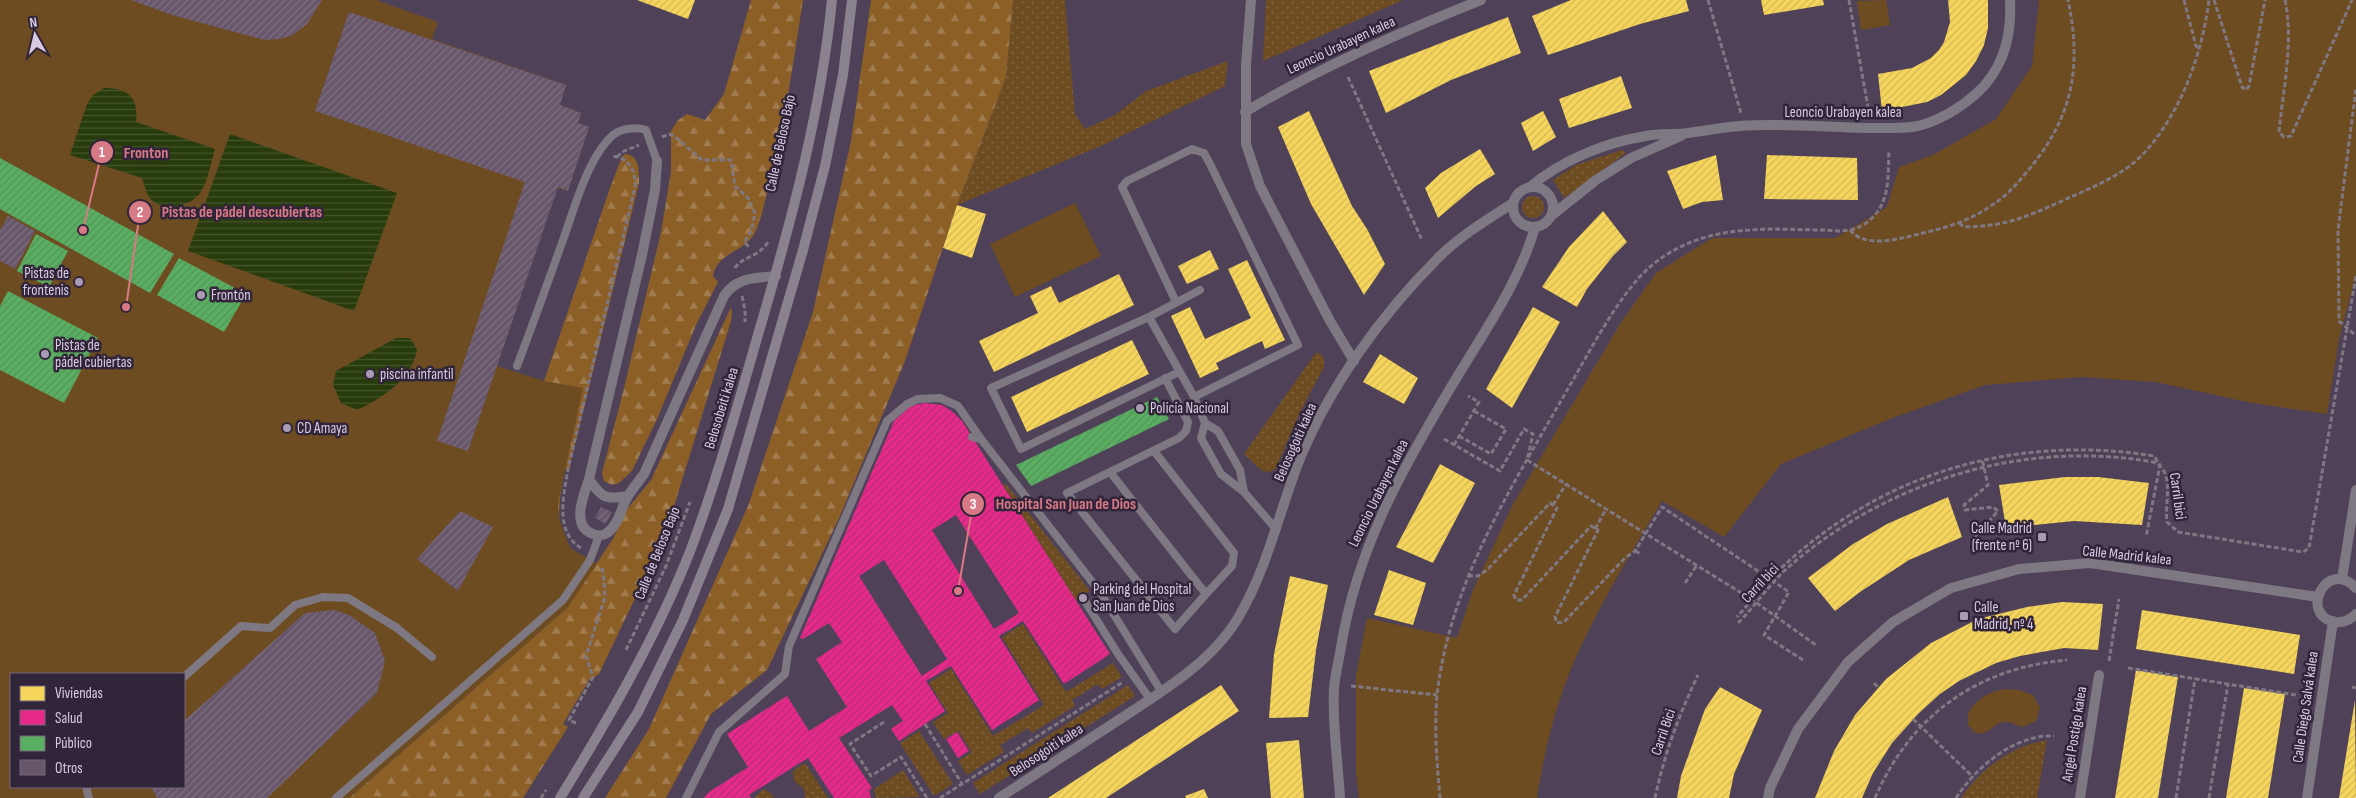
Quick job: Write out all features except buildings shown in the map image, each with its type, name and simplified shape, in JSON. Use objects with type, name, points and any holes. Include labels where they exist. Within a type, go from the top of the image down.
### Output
[{"type":"main road","name":"Belosobeiti kalea","points":[[560,798],[615,708],[666,606],[690,550],[718,469],[776,276],[814,127],[832,0]]},
{"type":"main road","points":[[583,798],[638,712],[682,620],[728,509],[826,166],[844,75],[852,0]]},
{"type":"street","points":[[1251,0],[1245,112],[1246,144],[1260,186],[1330,321],[1354,361],[1385,318],[1439,257],[1486,220],[1513,203],[1520,192],[1530,187],[1541,188],[1550,196],[1553,206],[1551,216],[1546,222],[1535,227],[1526,225],[1518,221],[1513,210],[1513,203]]},
{"type":"street","name":"Leoncio Urabayen kalea","points":[[1245,112],[1286,87],[1412,27],[1481,0]]},
{"type":"street","name":"Leoncio Urabayen kalea","points":[[1530,187],[1545,174],[1611,145],[1646,136],[1741,126],[1890,129],[1918,126],[1945,116],[1966,103],[1983,87],[1999,66],[2006,45],[2011,17],[2010,0]]},
{"type":"street","name":"Leoncio Urabayen kalea","points":[[1551,216],[1596,180],[1631,158],[1687,133]]},
{"type":"street","points":[[657,161],[655,190],[642,256],[580,518],[582,526],[590,533],[599,536],[607,533],[616,522],[628,496],[644,474],[728,291],[738,282],[776,276]]},
{"type":"street","name":"Leoncio Urabayen kalea","points":[[1340,798],[1334,688],[1347,611],[1367,546],[1389,498],[1427,428],[1510,288],[1528,252],[1535,227]]},
{"type":"street","name":"Belosogoiti kalea","points":[[999,798],[1150,700],[1201,663],[1238,619],[1264,564],[1298,465],[1324,411],[1354,361]]},
{"type":"street","points":[[589,479],[601,496],[612,499],[628,496]]},
{"type":"street","points":[[2342,579],[2356,490]]},
{"type":"street","name":"Calle Madrid kalea","points":[[1768,798],[1770,788],[1798,729],[1848,662],[1893,622],[1951,588],[2019,569],[2090,563],[2318,597]]},
{"type":"street","points":[[2356,588],[2342,579],[2327,583],[2318,597],[2320,612],[2333,621],[2344,622],[2356,614]]},
{"type":"street","name":"Calle Diego Salvá kalea","points":[[2307,798],[2333,621]]},
{"type":"street","name":"Angel Postigo kalea","points":[[2080,798],[2099,675]]},
{"type":"lane","points":[[517,366],[576,206],[597,156],[614,133],[630,129],[641,129],[646,130],[657,161]]},
{"type":"lane","points":[[1176,302],[1122,187],[1128,181],[1192,149],[1204,153],[1210,164],[1298,345],[1194,397]]},
{"type":"lane","points":[[1179,372],[1021,449],[991,388],[1149,317],[1200,290]]},
{"type":"lane","points":[[1149,317],[1194,397],[1205,423],[1218,431],[1240,470],[1244,492]]},
{"type":"lane","points":[[1154,451],[1234,553],[1232,566],[1175,630],[1067,493],[1179,438],[1186,431],[1188,422],[1165,378]]},
{"type":"lane","points":[[686,798],[719,732],[785,674],[789,646],[887,420],[907,404],[918,399],[940,398],[958,406],[981,439],[1100,592],[1161,691]]},
{"type":"lane","points":[[1205,423],[1201,438],[1221,474],[1244,492],[1275,528]]},
{"type":"lane","points":[[972,437],[981,439]]},
{"type":"lane","points":[[1110,472],[1206,594]]},
{"type":"lane","points":[[336,798],[563,600],[590,560],[599,536]]},
{"type":"lane","points":[[185,676],[241,626],[270,628],[295,605],[323,597],[348,598],[397,628],[432,657]]},
{"type":"lane","points":[[1083,598],[1150,700]]},
{"type":"path","points":[[1708,0],[1741,113]]},
{"type":"path","points":[[1849,0],[1869,113]]},
{"type":"path","points":[[1850,230],[1856,237],[1865,240],[1883,241],[1904,238],[1958,223],[1989,208],[2014,187],[2048,147],[2059,127],[2068,104],[2074,68],[2074,36],[2068,0]]},
{"type":"path","points":[[2184,0],[2196,46],[2200,50]]},
{"type":"path","points":[[1958,223],[1964,228],[1983,227],[2018,220],[2096,185],[2122,171],[2144,153],[2162,129],[2184,89],[2200,50],[2209,0]]},
{"type":"path","points":[[2214,0],[2242,87],[2246,90],[2249,86],[2265,0]]},
{"type":"path","points":[[2285,0],[2288,27],[2287,49],[2279,132],[2284,137],[2291,136],[2352,0]]},
{"type":"path","points":[[1348,77],[1422,240]]},
{"type":"path","points":[[2354,334],[2338,321],[2338,230],[2356,88]]},
{"type":"path","points":[[674,136],[702,160],[731,160],[735,186],[748,198],[755,213],[752,232],[744,242],[750,248]]},
{"type":"path","points":[[1440,798],[1436,729],[1438,695],[1448,635],[1477,551],[1596,340],[1634,283],[1650,266],[1673,249],[1714,235],[1749,230],[1850,230],[1866,223],[1878,211],[1886,194],[1889,150]]},
{"type":"path","points":[[586,552],[567,536],[562,503],[568,469],[635,179],[626,160],[617,157],[597,156]]},
{"type":"path","points":[[735,272],[738,263],[763,250],[770,236]]},
{"type":"path","name":"Carril bici","points":[[1738,623],[1774,581],[1825,539],[1852,521],[1893,499],[1931,482],[1984,467],[2022,460],[2082,455],[2138,459],[2160,465],[2166,473],[2167,522],[2178,532],[2303,552],[2309,548],[2356,276]]},
{"type":"path","points":[[743,297],[746,319],[743,328]]},
{"type":"path","points":[[1454,445],[1479,402],[1468,396]]},
{"type":"path","points":[[1459,436],[1492,454],[1506,429],[1474,411]]},
{"type":"path","points":[[1444,439],[1500,471],[1524,429],[1533,434],[1528,460]]},
{"type":"path","points":[[1737,617],[1770,578],[1791,557],[1837,522],[1873,502],[1930,476],[1982,459],[2041,450],[2084,449],[2154,456],[2160,465],[2146,537]]},
{"type":"path","points":[[1974,546],[1973,539],[1998,511],[1994,507],[1965,510],[1964,505],[1988,485],[1982,459]]},
{"type":"path","points":[[1528,460],[1752,599],[1816,645]]},
{"type":"path","points":[[1553,505],[1566,484]]},
{"type":"path","name":"Calle de Beloso Bajo","points":[[623,657],[666,566],[692,496]]},
{"type":"path","points":[[1468,576],[1478,576],[1487,570],[1550,502],[1557,508],[1514,595],[1516,600],[1522,600],[1591,526],[1598,530],[1555,618],[1557,623],[1564,622],[1625,558],[1635,551],[1662,507],[1789,592],[1764,635],[1803,660]]},
{"type":"path","points":[[1595,529],[1606,509]]},
{"type":"path","points":[[1635,551],[1641,554]]},
{"type":"path","points":[[576,723],[569,720],[592,680],[586,656],[604,600],[603,571],[599,561]]},
{"type":"path","points":[[1685,583],[1697,564]]},
{"type":"path","points":[[2109,661],[2119,599]]},
{"type":"path","points":[[1875,798],[1891,767],[1921,726],[1946,704],[1983,682],[2022,668],[2067,660]]},
{"type":"path","points":[[2128,668],[2296,695]]},
{"type":"path","name":"Carril Bici","points":[[1655,798],[1676,724],[1698,675]]},
{"type":"path","points":[[2176,798],[2195,679]]},
{"type":"path","points":[[940,798],[1123,682]]},
{"type":"path","points":[[1874,683],[1879,688]]},
{"type":"path","points":[[2209,798],[2228,684]]},
{"type":"path","points":[[1351,686],[1438,695]]},
{"type":"path","points":[[1913,719],[1973,777]]},
{"type":"path","points":[[884,722],[850,744],[871,776],[901,757],[927,798]]},
{"type":"path","points":[[924,724],[962,784]]},
{"type":"path","points":[[1956,798],[1973,777],[1998,755],[2035,738],[2054,736]]},
{"type":"path","points":[[541,798],[551,782]]},
{"type":"shaded area","name":"CD Amaya","points":[[0,0],[376,0],[438,22],[432,39],[566,85],[560,105],[581,113],[578,123],[589,127],[568,191],[557,188],[497,366],[544,381],[583,388],[558,503],[559,519],[570,548],[597,564],[567,608],[349,798],[0,798]]},
{"type":"shaded area","points":[[1013,0],[1065,0],[1075,114],[1085,129],[1115,115],[1146,91],[1228,61],[1225,86],[1101,146],[957,205],[1006,77]]},
{"type":"shaded area","points":[[1266,0],[1403,0],[1263,61]]},
{"type":"shaded area","points":[[1886,0],[1890,25],[1861,30],[1857,1]]},
{"type":"shaded area","points":[[2039,0],[2356,0],[2356,276],[2339,339],[2327,414],[2252,403],[2156,382],[2082,377],[1985,385],[1892,418],[1781,464],[1724,537],[1662,501],[1586,635],[1570,672],[1552,725],[1537,798],[1359,798],[1356,772],[1356,675],[1367,618],[1457,638],[1473,590],[1513,504],[1622,321],[1656,273],[1712,238],[1835,238],[1887,207],[1899,167],[1933,155],[1996,119],[2032,66]]},
{"type":"shaded area","points":[[104,88],[120,90],[130,96],[136,107],[136,122],[215,149],[205,183],[195,198],[175,207],[160,205],[149,197],[142,178],[70,155],[87,104],[93,95]]},
{"type":"shaded area","points":[[230,134],[397,193],[354,311],[188,251]]},
{"type":"shaded area","points":[[1622,150],[1626,153],[1564,198],[1553,180],[1576,165]]},
{"type":"shaded area","points":[[1533,196],[1543,203],[1544,207],[1537,217],[1533,218],[1523,211],[1522,207],[1529,197]]},
{"type":"shaded area","points":[[1075,203],[1101,256],[1015,297],[990,244]]},
{"type":"shaded area","name":"piscina infantil","points":[[396,338],[410,338],[417,349],[414,360],[403,378],[376,400],[357,410],[341,403],[333,385],[336,371]]},
{"type":"shaded area","points":[[1320,353],[1324,359],[1324,367],[1300,412],[1276,468],[1270,472],[1262,471],[1244,454],[1315,354]]},
{"type":"shaded area","points":[[1006,484],[1090,591],[1076,600],[1003,485]]},
{"type":"shaded area","points":[[1023,624],[1066,692],[1113,663],[1122,677],[1102,689],[1098,684],[1072,700],[1075,706],[1032,733],[1028,728],[1000,745],[1004,752],[967,775],[958,761],[972,752],[958,731],[944,739],[933,722],[948,713],[929,683],[951,669],[993,736],[1044,705],[1002,637]]},
{"type":"shaded area","points":[[1128,685],[1135,696],[980,794],[973,783]]},
{"type":"shaded area","points":[[2005,689],[2019,690],[2033,695],[2040,708],[2036,721],[2023,727],[2004,722],[1988,731],[1975,733],[1968,725],[1968,713],[1984,696]]},
{"type":"shaded area","points":[[919,731],[953,784],[934,796],[900,743]]},
{"type":"shaded area","points":[[2047,740],[2037,798],[1961,798],[1987,768],[1998,760],[2021,748]]},
{"type":"shaded area","points":[[805,763],[828,798],[805,798],[804,789],[794,781],[793,771]]},
{"type":"shaded area","points":[[903,770],[920,797],[876,798],[874,789]]},
{"type":"shaded area","points":[[764,789],[773,795],[773,798],[754,798]]},
{"type":"green space","points":[[751,0],[803,0],[777,151],[762,214],[757,228],[747,243],[726,256],[716,268],[713,276],[718,282],[696,325],[658,417],[632,471],[619,483],[612,485],[604,481],[602,473],[661,232],[671,172],[671,131],[678,120],[687,114],[705,120],[724,94]]},
{"type":"green space","points":[[871,0],[1013,0],[1006,77],[957,205],[905,361],[840,516],[767,670],[711,714],[666,798],[605,798],[649,729],[748,506],[813,312],[851,141]]},
{"type":"green space","points":[[625,154],[634,157],[638,165],[639,183],[569,469],[565,469],[560,499],[559,520],[564,540],[571,549],[583,556],[514,529],[544,381],[610,188],[622,157]]},
{"type":"green space","points":[[731,307],[731,321],[672,513],[657,552],[599,674],[589,680],[563,724],[568,727],[523,798],[349,798],[567,608],[614,537],[628,508],[651,480]]},
{"type":"place","name":"Fronton","points":[[83,230]]},
{"type":"place","name":"Pistas de frontenis","points":[[79,282]]},
{"type":"place","name":"Frontón","points":[[201,295]]},
{"type":"place","name":"Pistas de pádel descubiertas","points":[[126,307]]},
{"type":"place","name":"Pistas de pádel cubiertas","points":[[45,354]]},
{"type":"place","name":"piscina infantil","points":[[370,374]]},
{"type":"place","name":"Policía Nacional","points":[[1140,408]]},
{"type":"place","name":"CD Amaya","points":[[287,428]]},
{"type":"place","name":"Calle Madrid (frente nº 6)","points":[[2042,537]]},
{"type":"place","name":"Hospital San Juan de Dios","points":[[958,591]]},
{"type":"place","name":"Parking del Hospital San Juan de Dios","points":[[1083,598]]},
{"type":"place","name":"Calle Madrid, nº 4","points":[[1964,616]]}]
